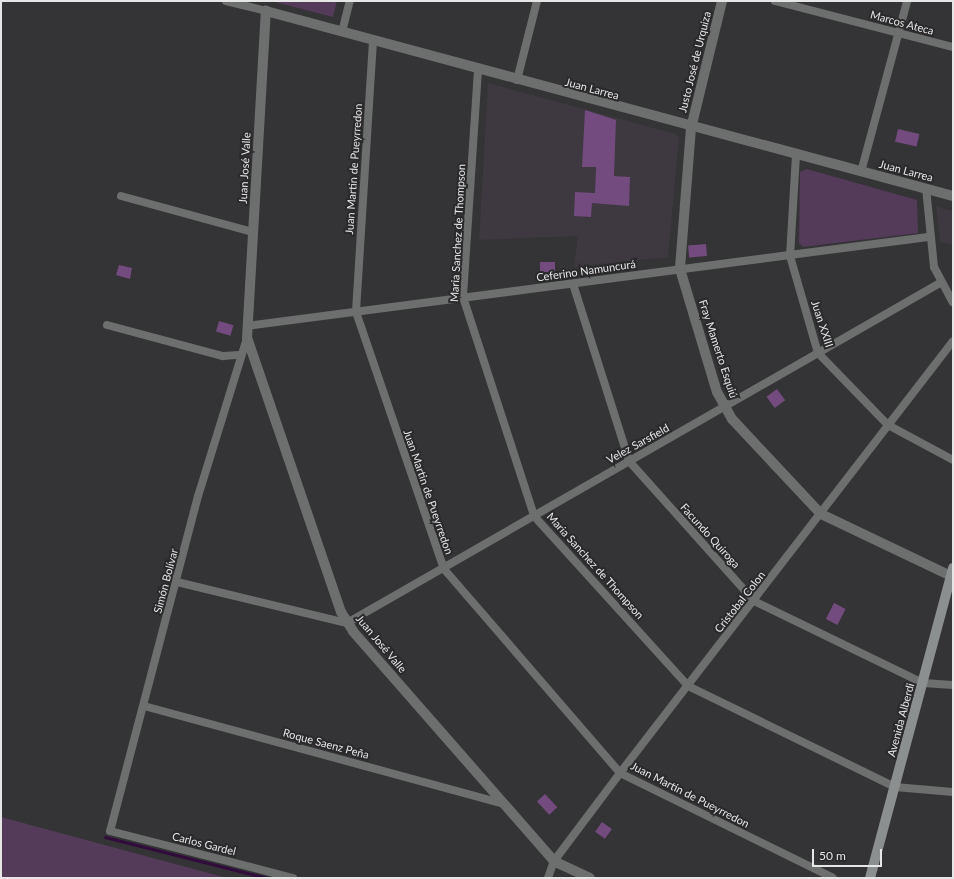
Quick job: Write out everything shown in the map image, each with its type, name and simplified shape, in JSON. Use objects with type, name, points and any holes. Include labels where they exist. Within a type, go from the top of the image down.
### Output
[{"type":"main road","name":"Avenida Alberdi","points":[[870,878],[952,574]]},
{"type":"street","name":"Juan Larrea","points":[[226,1],[691,128],[953,196]]},
{"type":"street","points":[[342,32],[350,1]]},
{"type":"street","points":[[517,80],[537,1]]},
{"type":"street","name":"Justo José de Urquiza","points":[[691,128],[722,1]]},
{"type":"street","name":"Marcos Ateca","points":[[775,1],[953,47]]},
{"type":"street","points":[[861,172],[908,1]]},
{"type":"street","name":"Juan José Valle","points":[[266,11],[247,338],[347,623],[502,803],[554,860],[590,878]]},
{"type":"street","name":"Juan Martin de Pueyrredon","points":[[373,41],[356,312],[444,569],[620,772],[833,878]]},
{"type":"street","name":"Maria Sanchez de Thompson","points":[[478,70],[463,297],[534,516],[688,686],[895,787],[953,792]]},
{"type":"street","name":"Fray Mamerto Esquiú","points":[[691,128],[680,269],[724,408],[821,514],[952,574]]},
{"type":"street","name":"Juan XXIII","points":[[796,155],[790,256],[818,353],[888,426],[953,460]]},
{"type":"street","points":[[926,188],[928,237],[940,283],[953,302]]},
{"type":"street","points":[[121,196],[253,232]]},
{"type":"street","name":"Ceferino Namuncurá","points":[[247,326],[928,237]]},
{"type":"street","name":"Velez Sarsfield","points":[[347,623],[444,569],[940,283]]},
{"type":"street","name":"Facundo Quiroga","points":[[573,284],[629,461],[754,601],[923,683],[953,685]]},
{"type":"street","points":[[107,325],[223,356],[239,355]]},
{"type":"street","name":"Simón Bolívar","points":[[110,831],[239,355],[247,338]]},
{"type":"street","name":"Cristobal Colon","points":[[548,878],[554,860],[620,772],[754,601],[953,341]]},
{"type":"street","points":[[177,582],[347,623]]},
{"type":"street","name":"Roque Saenz Peña","points":[[144,706],[502,803]]},
{"type":"street","name":"Carlos Gardel","points":[[110,831],[293,878]]},
{"type":"shaded area","points":[[271,1],[337,1],[333,17]]},
{"type":"shaded area","points":[[488,83],[676,134],[679,138],[668,257],[574,267],[578,236],[479,240]]},
{"type":"shaded area","points":[[807,169],[917,200],[918,233],[803,247],[799,243],[800,172]]},
{"type":"shaded area","points":[[936,206],[953,211],[953,245],[940,242]]},
{"type":"shaded area","points":[[1,817],[227,878],[1,878]]},
{"type":"building","points":[[585,110],[616,120],[614,176],[630,177],[629,206],[592,203],[591,217],[574,216],[575,192],[595,193],[596,167],[582,167]]},
{"type":"building","points":[[898,129],[919,134],[917,147],[895,142]]},
{"type":"building","points":[[706,244],[707,256],[689,258],[688,246]]},
{"type":"building","points":[[540,262],[555,262],[555,272],[540,272]]},
{"type":"building","points":[[119,265],[132,268],[130,279],[116,275]]},
{"type":"building","points":[[219,321],[233,325],[230,336],[216,332]]},
{"type":"building","points":[[777,389],[785,400],[775,408],[766,397]]},
{"type":"building","points":[[834,603],[846,609],[837,625],[826,619]]},
{"type":"building","points":[[545,794],[557,807],[549,815],[537,802]]},
{"type":"building","points":[[602,822],[612,829],[605,839],[595,832]]},
{"type":"waterway","points":[[105,837],[267,878]]}]
